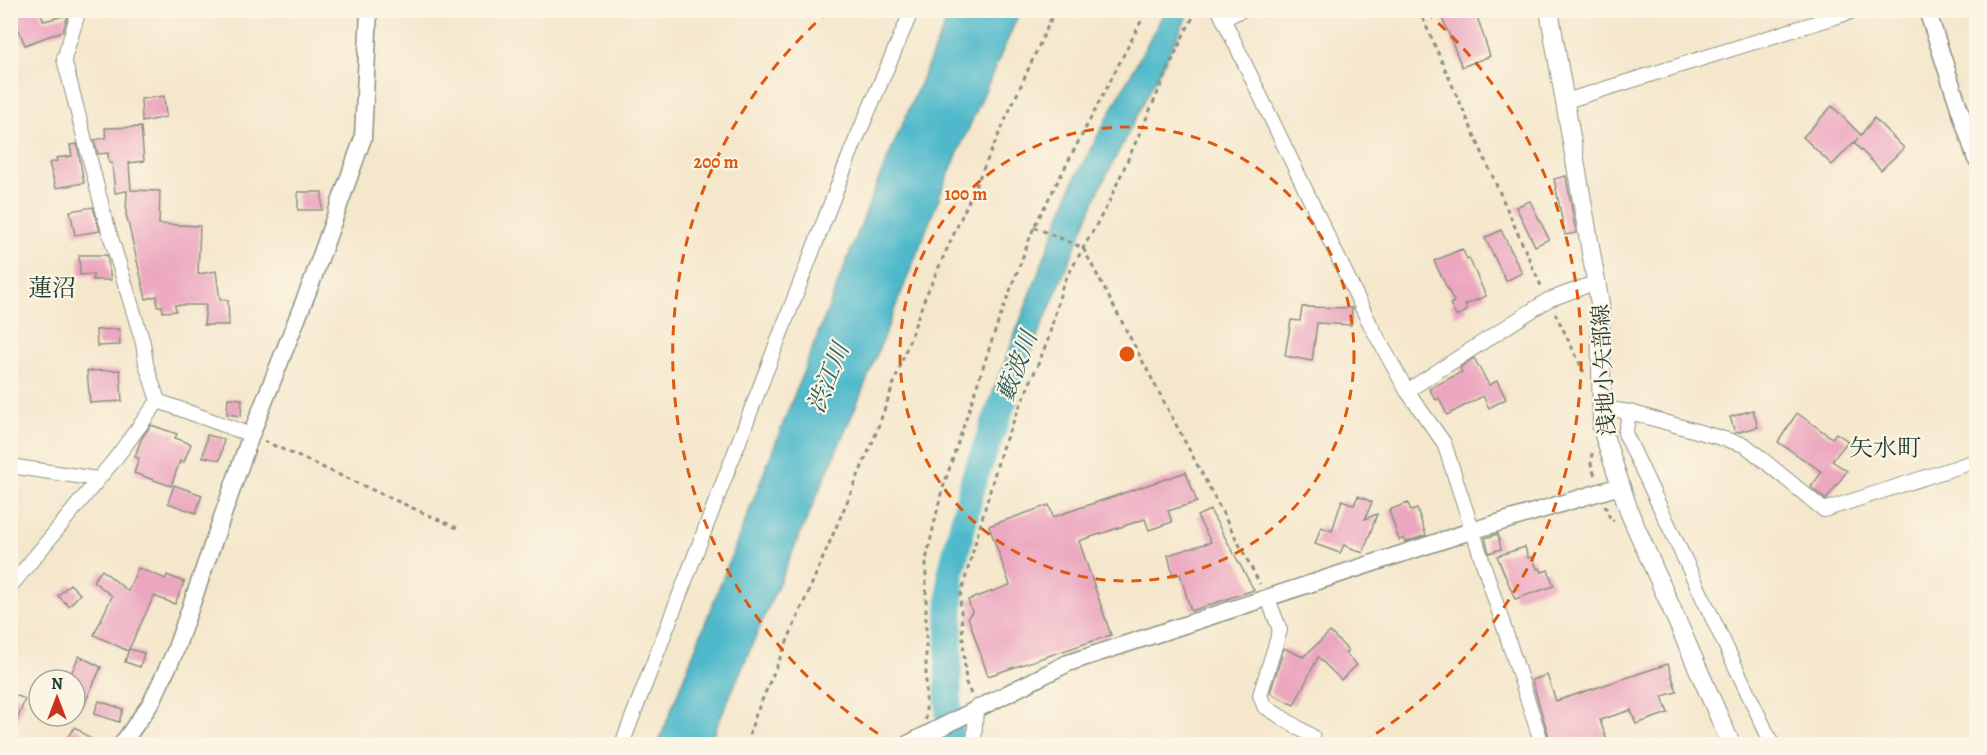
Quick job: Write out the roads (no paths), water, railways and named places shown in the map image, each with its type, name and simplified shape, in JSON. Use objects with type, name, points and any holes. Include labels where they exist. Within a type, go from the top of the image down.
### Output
[{"type":"main road","name":"浅地小矢部線","points":[[1549,10],[1600,304],[1602,429],[1630,514],[1731,744]]},
{"type":"street","points":[[79,10],[64,59],[105,218],[158,401]]},
{"type":"street","points":[[122,744],[151,703],[174,654],[251,435],[312,281],[363,138],[369,10]]},
{"type":"street","points":[[622,744],[852,149],[912,10]]},
{"type":"street","points":[[1242,10],[1221,15],[1370,324],[1407,391],[1444,443],[1542,744]]},
{"type":"street","points":[[1566,101],[1857,10]]},
{"type":"street","points":[[1927,10],[1977,159]]},
{"type":"street","points":[[1407,391],[1548,300],[1597,282]]},
{"type":"street","points":[[158,401],[251,435]]},
{"type":"street","points":[[10,587],[158,401]]},
{"type":"street","points":[[1602,408],[1630,412],[1745,446],[1824,510],[1977,461]]},
{"type":"street","points":[[1630,412],[1625,433],[1772,744]]},
{"type":"street","points":[[10,466],[97,479]]},
{"type":"street","points":[[908,744],[971,710],[1068,663],[1471,531],[1620,486]]},
{"type":"street","points":[[1268,599],[1280,630],[1260,694],[1264,706],[1313,737],[1315,744]]},
{"type":"street","points":[[971,710],[974,744]]},
{"type":"water","name":"渋江川","points":[[951,11],[1020,11],[946,180],[861,394],[709,744],[658,744],[878,181]]},
{"type":"water","points":[[1165,11],[1190,11],[1100,188],[1038,335],[1001,435],[977,434],[1074,180]]},
{"type":"waterway","name":"藪波川","points":[[950,744],[948,691],[951,572],[974,479],[1004,400]]},
{"type":"district","name":"蓮沼","points":[[52,288]]},
{"type":"district","name":"矢水町","points":[[1885,448]]}]
